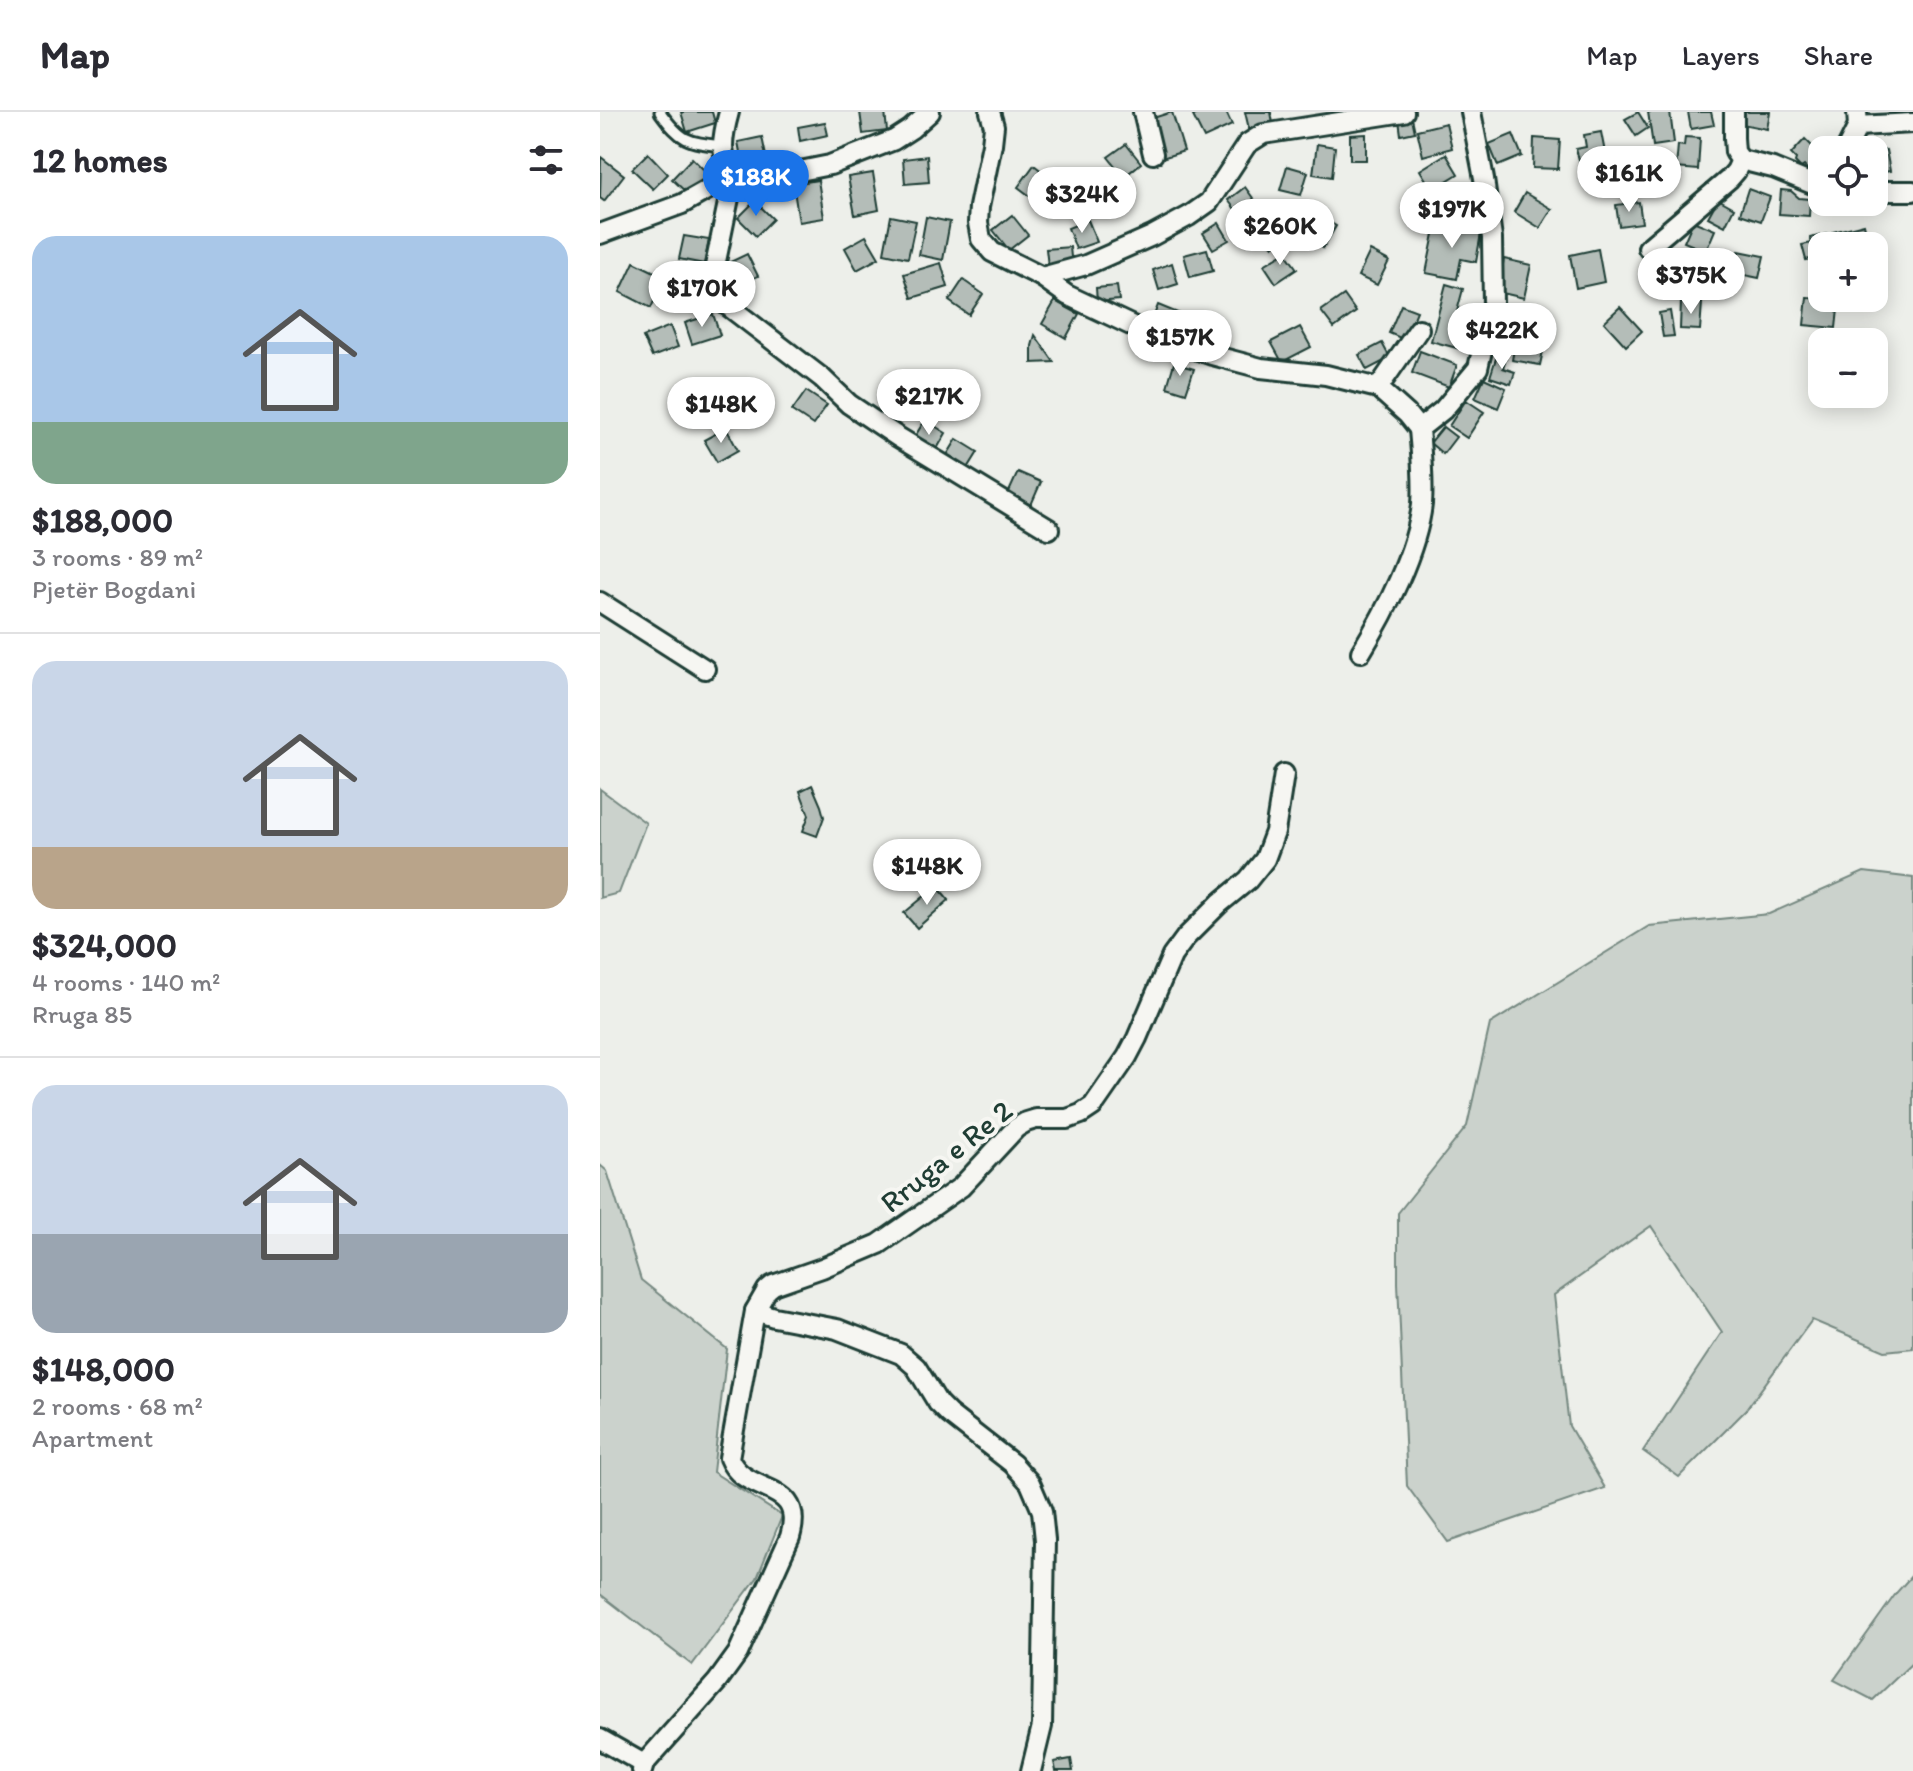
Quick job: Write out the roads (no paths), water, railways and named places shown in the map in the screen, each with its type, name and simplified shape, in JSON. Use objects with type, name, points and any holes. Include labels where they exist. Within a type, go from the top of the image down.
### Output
[{"type":"street","points":[[729,112],[723,146],[730,193],[713,276],[719,299],[822,378],[849,404],[1049,529]]},
{"type":"street","points":[[600,234],[682,204],[721,182],[830,165],[894,140],[930,112]]},
{"type":"street","points":[[990,112],[994,126],[978,223],[981,239],[992,252],[1042,277],[1067,295],[1137,328],[1212,355],[1261,368],[1326,375],[1378,388],[1419,429],[1422,505],[1411,550],[1378,624],[1361,652]]},
{"type":"street","points":[[1143,112],[1153,154]]},
{"type":"street","points":[[1042,277],[1086,265],[1189,216],[1209,202],[1247,144],[1263,134],[1404,112]]},
{"type":"street","points":[[1419,429],[1443,410],[1478,368],[1493,303],[1492,238],[1471,112]]},
{"type":"street","points":[[1734,112],[1735,152],[1741,160],[1808,178]]},
{"type":"street","points":[[1857,119],[1913,123]]},
{"type":"street","points":[[1648,248],[1729,179],[1741,160]]},
{"type":"street","points":[[1888,191],[1913,191]]},
{"type":"street","points":[[1378,388],[1419,329]]},
{"type":"street","points":[[600,602],[705,669]]},
{"type":"street","name":"Rruga e Re 2","points":[[755,1311],[773,1285],[879,1244],[938,1203],[972,1178],[1016,1128],[1036,1119],[1067,1119],[1093,1106],[1127,1057],[1172,956],[1186,937],[1248,880],[1265,859],[1275,832],[1284,774]]},
{"type":"street","points":[[600,1739],[643,1767],[717,1682],[738,1653],[790,1537],[794,1522],[792,1508],[781,1495],[743,1476],[733,1468],[729,1458],[755,1311],[837,1329],[901,1354],[916,1367],[938,1403],[949,1414],[1013,1464],[1030,1483],[1042,1511],[1045,1540],[1042,1726],[1031,1771]]},
{"type":"lane","points":[[660,112],[682,138],[723,146]]}]
